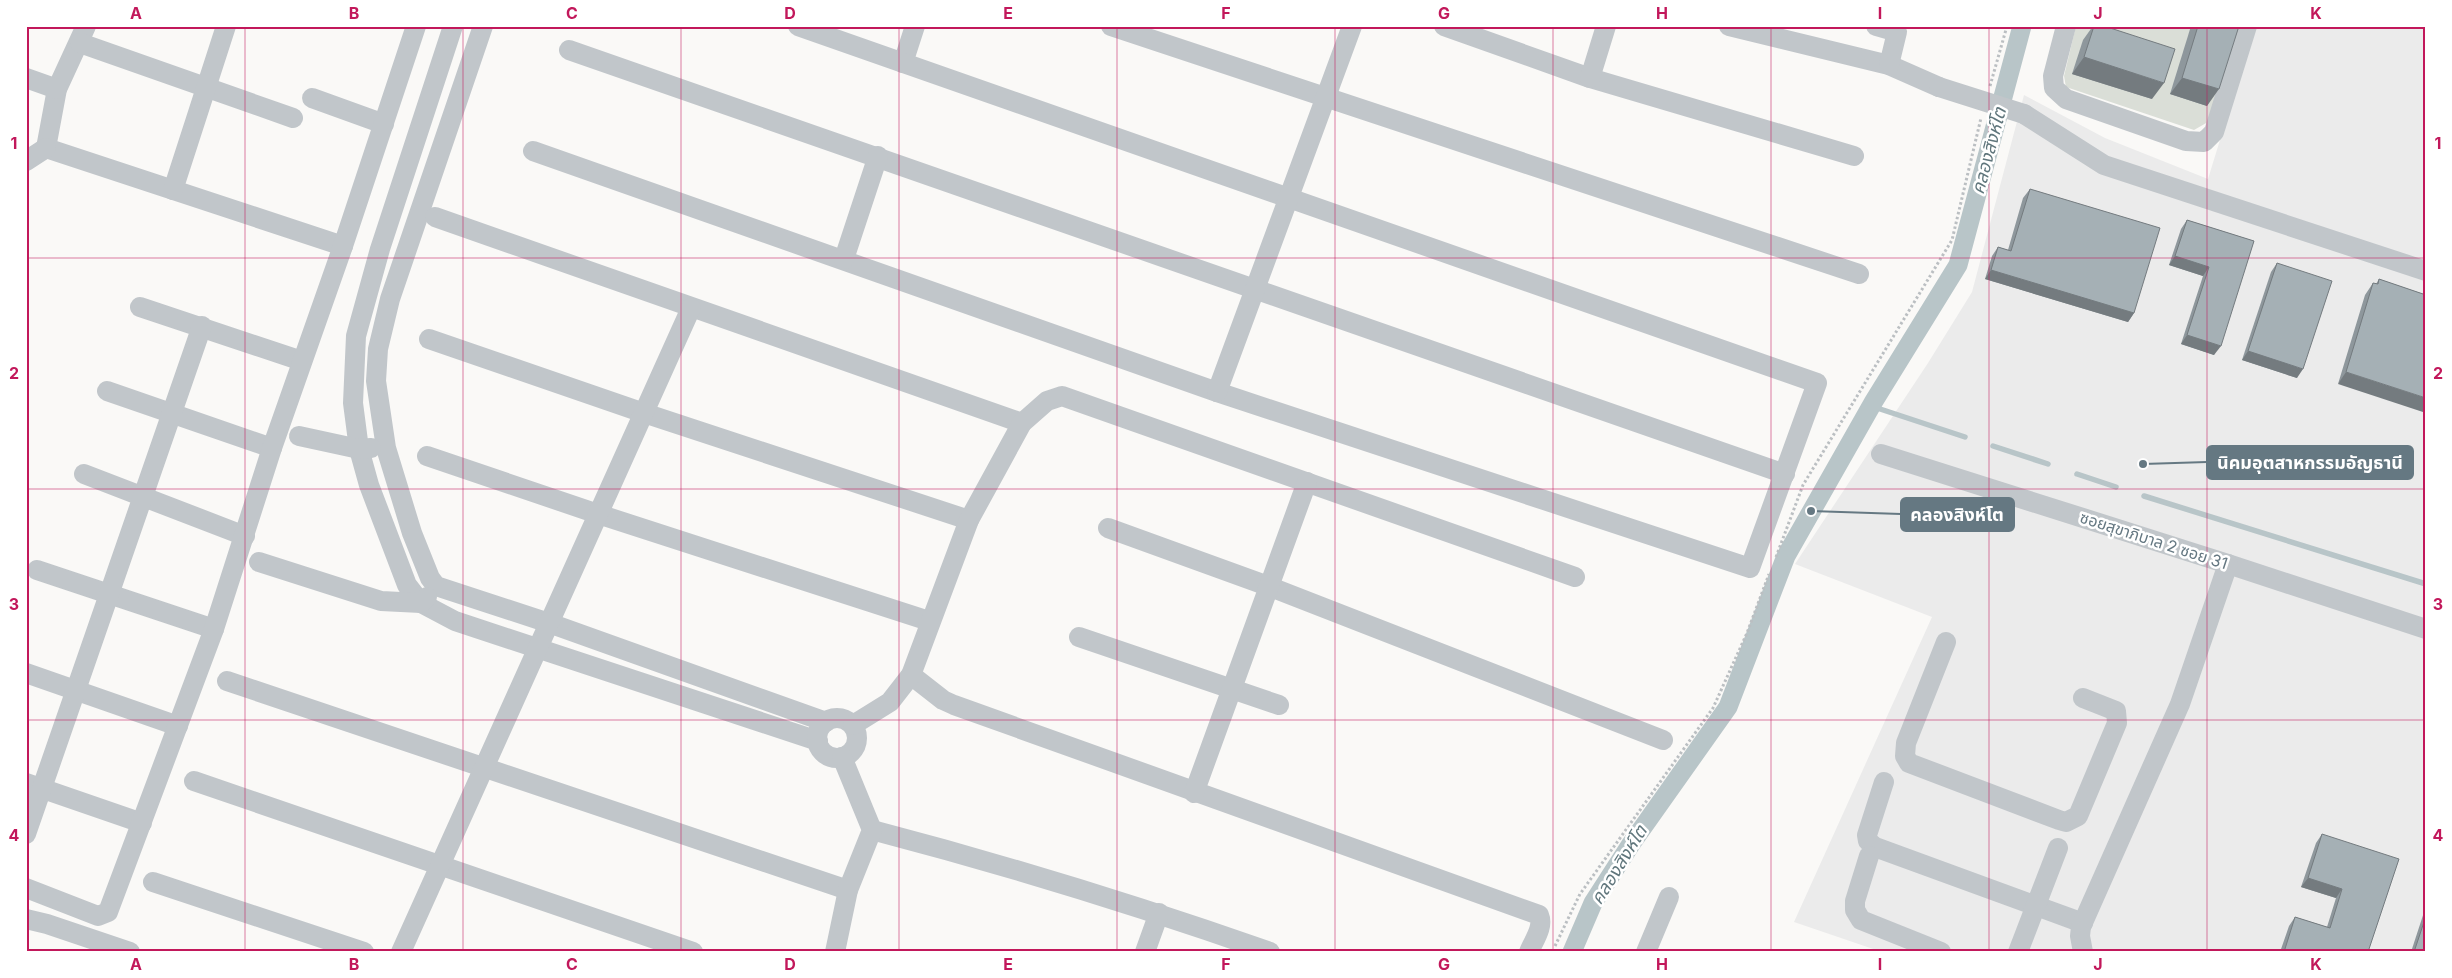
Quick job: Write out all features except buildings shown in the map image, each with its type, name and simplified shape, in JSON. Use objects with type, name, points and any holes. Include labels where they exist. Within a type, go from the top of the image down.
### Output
[{"type":"street","points":[[173,190],[226,26]]},
{"type":"street","points":[[26,888],[98,916],[108,912],[214,629],[272,448],[344,246],[416,26]]},
{"type":"street","points":[[453,26],[380,249],[356,336],[353,403],[359,449],[369,485],[407,585],[421,603],[455,621],[537,650],[818,741]]},
{"type":"street","points":[[483,26],[390,299],[378,349],[376,381],[386,448],[412,533],[430,578],[436,586],[549,623],[826,722]]},
{"type":"street","points":[[533,151],[1217,392],[1750,568],[1786,474],[1817,383],[798,26]]},
{"type":"street","points":[[903,63],[915,26]]},
{"type":"street","points":[[1111,26],[1859,274]]},
{"type":"street","points":[[1217,392],[1352,26]]},
{"type":"street","points":[[1444,26],[1485,33],[1590,78],[1854,156]]},
{"type":"street","points":[[1590,78],[1606,26]]},
{"type":"street","points":[[1729,26],[1889,65],[1939,87],[2024,114],[2104,165],[2426,271]]},
{"type":"street","points":[[1876,26],[1898,29],[1889,65]]},
{"type":"street","points":[[2066,26],[2053,76],[2054,88],[2066,98],[2186,141],[2204,142],[2214,132],[2247,26]]},
{"type":"street","points":[[26,161],[46,148],[57,89],[83,34],[206,88],[294,118]]},
{"type":"street","points":[[568,50],[878,156],[1786,474]]},
{"type":"street","points":[[26,78],[57,89]]},
{"type":"street","points":[[312,98],[384,124]]},
{"type":"street","points":[[46,148],[344,246]]},
{"type":"street","points":[[844,259],[878,156]]},
{"type":"street","points":[[403,180],[428,188]]},
{"type":"street","points":[[434,217],[1022,423]]},
{"type":"street","points":[[140,307],[202,326],[302,361]]},
{"type":"street","points":[[401,952],[691,308]]},
{"type":"street","points":[[26,834],[34,786],[75,690],[202,326]]},
{"type":"street","points":[[429,339],[644,413],[969,520]]},
{"type":"street","points":[[107,392],[272,448]]},
{"type":"street","points":[[853,725],[890,702],[910,675],[969,520],[1022,423],[1047,401],[1062,396],[1575,577]]},
{"type":"street","points":[[299,436],[359,449],[386,448]]},
{"type":"street","name":"ซอยสุขาภิบาล 2 ซอย 31","points":[[1880,454],[2426,629]]},
{"type":"street","points":[[427,456],[598,514],[929,621]]},
{"type":"street","points":[[84,474],[245,536]]},
{"type":"street","points":[[1194,793],[1230,689],[1307,482]]},
{"type":"street","points":[[1108,528],[1268,586],[1663,740]]},
{"type":"street","points":[[259,562],[381,601],[421,603]]},
{"type":"street","points":[[2070,918],[2180,704],[2228,564]]},
{"type":"street","points":[[37,570],[214,629]]},
{"type":"street","points":[[421,603],[436,586]]},
{"type":"street","points":[[1079,636],[1279,705]]},
{"type":"street","points":[[1946,642],[1906,743],[1905,756],[1909,763],[2066,822],[2078,816],[2105,774],[2117,724],[2116,711],[2083,698]]},
{"type":"street","points":[[26,673],[178,726]]},
{"type":"street","points":[[910,675],[943,700],[954,705],[1194,793],[1539,915],[1541,921],[1540,928],[1529,952]]},
{"type":"street","points":[[227,681],[848,890]]},
{"type":"street","points":[[840,718],[853,725],[858,739],[852,752],[842,757],[831,757],[825,754],[818,741],[820,727],[826,722],[840,718]]},
{"type":"street","points":[[835,952],[848,890],[872,830],[842,757]]},
{"type":"street","points":[[194,780],[441,863],[693,952]]},
{"type":"street","points":[[1884,782],[1867,835],[1868,841],[1875,847],[2070,918],[2080,936],[2083,952]]},
{"type":"street","points":[[34,786],[142,823]]},
{"type":"street","points":[[872,830],[971,856],[1159,913],[1270,952]]},
{"type":"street","points":[[2018,952],[2058,848]]},
{"type":"street","points":[[1869,856],[1855,901],[1855,910],[1860,920],[1940,952]]},
{"type":"street","points":[[153,882],[364,952]]},
{"type":"street","points":[[1646,952],[1669,897]]},
{"type":"street","points":[[1145,952],[1159,913]]},
{"type":"street","points":[[26,919],[48,924],[130,952]]},
{"type":"path","points":[[1988,92],[2007,26]]},
{"type":"path","points":[[1775,559],[1804,486],[1952,240],[1983,110]]},
{"type":"path","points":[[1552,952],[1580,894],[1713,708],[1747,633],[1772,569]]},
{"type":"shaded area","points":[[2076,26],[2237,26],[2208,122],[2194,130],[2066,87],[2064,76]]},
{"type":"shaded area","points":[[2255,26],[2426,26],[2426,952],[1882,952],[1794,922],[1932,617],[1795,564],[1928,363],[1972,292],[2024,95],[2105,138],[2208,179]]},
{"type":"waterway","name":"คลองสิงห์โต","points":[[1572,952],[1593,903],[1631,844],[1728,707],[1786,556],[1874,401],[1958,265],[2022,26]]},
{"type":"waterway","points":[[1871,406],[1965,437]]},
{"type":"waterway","points":[[1993,446],[2048,464]]},
{"type":"waterway","points":[[2077,474],[2116,487]]},
{"type":"waterway","points":[[2144,496],[2426,584]]},
{"type":"place","name":"นิคมอุตสาหกรรมอัญธานี","points":[[2143,464]]},
{"type":"place","name":"คลองสิงห์โต","points":[[1811,511]]}]
